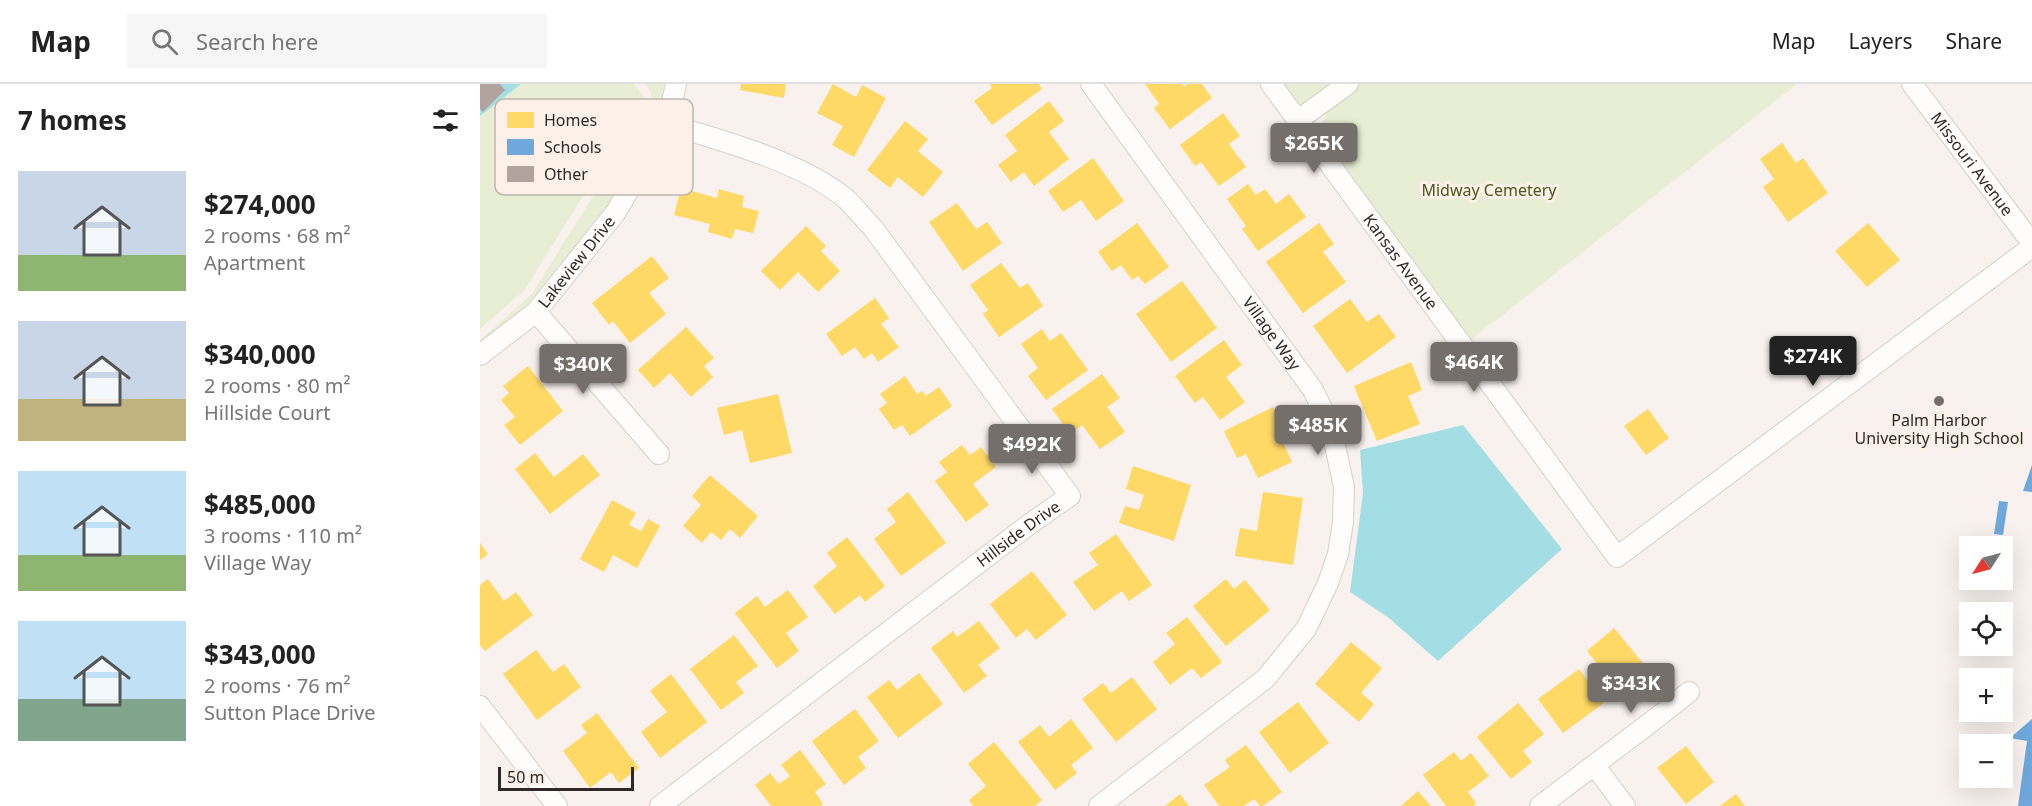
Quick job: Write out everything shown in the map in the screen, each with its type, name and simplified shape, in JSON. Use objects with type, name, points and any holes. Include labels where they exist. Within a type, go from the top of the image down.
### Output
[{"type":"street","name":"Lakeview Drive","points":[[673,99],[676,84]]},
{"type":"street","name":"Village Way","points":[[1091,84],[1313,390],[1331,427],[1344,487],[1343,522],[1338,554],[1328,583],[1306,629],[1265,679],[1100,806]]},
{"type":"street","name":"Kansas Avenue","points":[[1271,84],[1617,557],[2032,245]]},
{"type":"street","points":[[1298,120],[1348,84]]},
{"type":"street","name":"Missouri Avenue","points":[[1912,84],[2032,245]]},
{"type":"street","name":"Hillside Drive","points":[[660,806],[1031,523],[1070,496],[873,228],[845,198],[805,174],[764,156],[693,132]]},
{"type":"street","name":"Lakeview Drive","points":[[480,355],[536,312],[616,212],[626,195]]},
{"type":"street","points":[[536,312],[659,454]]},
{"type":"street","points":[[1540,806],[1689,692]]},
{"type":"street","points":[[480,706],[557,806]]},
{"type":"street","points":[[1594,765],[1625,806]]},
{"type":"green space","points":[[480,84],[634,84],[644,97],[643,99],[495,99],[495,195],[583,195],[524,291],[480,329]]},
{"type":"green space","points":[[645,84],[664,84],[661,99],[652,99],[651,92]]},
{"type":"green space","points":[[1284,84],[1332,84],[1301,106]]},
{"type":"green space","name":"Midway Cemetery","points":[[1357,84],[1797,84],[1468,342],[1318,136],[1330,104]]},
{"type":"green space","points":[[594,195],[615,195],[608,207],[529,305],[480,343],[480,340],[532,294]]},
{"type":"water","points":[[480,84],[521,84],[502,99],[495,99],[495,104],[480,116]]},
{"type":"water","points":[[1463,425],[1562,549],[1438,661],[1389,618],[1350,592],[1363,493],[1360,450]]},
{"type":"building: Homes","points":[[741,84],[786,84],[784,98],[740,90]]},
{"type":"building: Homes","points":[[833,84],[856,97],[862,85],[886,98],[854,157],[832,145],[843,126],[817,113]]},
{"type":"building: Homes","points":[[990,84],[1039,84],[1042,89],[992,125],[974,101],[992,88]]},
{"type":"building: Homes","points":[[1145,84],[1182,84],[1184,87],[1187,84],[1202,84],[1212,98],[1170,129],[1154,108],[1159,104]]},
{"type":"building: Homes","points":[[1049,101],[1064,121],[1049,132],[1069,159],[1034,186],[1024,172],[1011,182],[998,165],[1017,151],[1005,135]]},
{"type":"building: Homes","points":[[1223,113],[1240,136],[1229,144],[1246,167],[1219,186],[1201,162],[1195,166],[1180,145]]},
{"type":"building: Homes","points":[[905,121],[928,139],[918,151],[943,172],[923,197],[898,177],[890,188],[867,170]]},
{"type":"building: Homes","points":[[1782,143],[1796,163],[1803,158],[1828,193],[1788,222],[1763,187],[1774,179],[1760,159]]},
{"type":"building: Homes","points":[[1093,158],[1124,201],[1096,221],[1081,200],[1063,212],[1048,191]]},
{"type":"building: Homes","points":[[1248,184],[1256,195],[1265,189],[1276,204],[1289,194],[1306,217],[1258,251],[1242,229],[1246,226],[1227,199]]},
{"type":"building: Homes","points":[[719,189],[744,196],[742,207],[759,211],[753,233],[735,229],[732,239],[708,232],[710,224],[674,215],[679,195],[693,195],[693,191],[717,198]]},
{"type":"building: Homes","points":[[957,203],[976,229],[987,222],[1002,243],[963,271],[929,222]]},
{"type":"building: Homes","points":[[1137,223],[1169,267],[1145,284],[1138,276],[1132,280],[1121,265],[1112,271],[1098,252]]},
{"type":"building: Homes","points":[[1319,223],[1334,244],[1323,252],[1346,282],[1303,313],[1266,262]]},
{"type":"building: Homes","points":[[1868,223],[1900,260],[1867,287],[1835,251]]},
{"type":"building: Homes","points":[[806,226],[826,246],[821,251],[840,271],[818,292],[798,272],[780,290],[761,271]]},
{"type":"building: Homes","points":[[652,256],[669,278],[649,293],[666,314],[630,343],[613,321],[609,325],[592,303]]},
{"type":"building: Homes","points":[[1001,263],[1020,288],[1028,283],[1043,306],[999,337],[983,314],[988,310],[970,285]]},
{"type":"building: Homes","points":[[1182,281],[1217,328],[1171,362],[1136,314]]},
{"type":"building: Homes","points":[[875,298],[889,318],[881,324],[899,347],[878,362],[872,353],[864,359],[855,347],[842,356],[826,334]]},
{"type":"building: Homes","points":[[1350,299],[1367,322],[1379,314],[1396,337],[1347,373],[1313,326]]},
{"type":"building: Homes","points":[[686,327],[714,358],[704,366],[713,377],[691,397],[670,373],[654,388],[638,370]]},
{"type":"building: Homes","points":[[1042,329],[1050,341],[1061,333],[1088,370],[1046,400],[1028,376],[1038,368],[1021,344]]},
{"type":"building: Homes","points":[[1224,340],[1242,365],[1226,377],[1245,402],[1220,420],[1203,397],[1195,403],[1175,376]]},
{"type":"building: Homes","points":[[1411,362],[1422,390],[1408,396],[1420,424],[1377,441],[1354,386]]},
{"type":"building: Homes","points":[[528,366],[563,411],[520,445],[504,425],[515,417],[501,400],[509,393],[503,386]]},
{"type":"building: Homes","points":[[1102,374],[1120,398],[1107,407],[1125,432],[1100,449],[1082,425],[1070,434],[1052,409]]},
{"type":"building: Homes","points":[[905,376],[917,394],[922,391],[926,396],[939,387],[952,406],[910,436],[902,425],[894,430],[879,409],[887,403],[880,394]]},
{"type":"building: Homes","points":[[778,394],[792,453],[750,463],[742,430],[724,435],[717,408]]},
{"type":"building: Homes","points":[[1273,407],[1288,437],[1282,440],[1292,462],[1258,478],[1246,454],[1237,458],[1224,431]]},
{"type":"building: Homes","points":[[1648,409],[1669,438],[1646,455],[1624,426]]},
{"type":"building: Homes","points":[[962,445],[970,455],[981,447],[996,467],[973,484],[989,505],[966,522],[935,481],[947,472],[939,462]]},
{"type":"building: Homes","points":[[535,453],[554,477],[583,454],[600,475],[550,514],[515,469]]},
{"type":"building: Homes","points":[[1133,466],[1191,485],[1174,541],[1119,523],[1125,506],[1139,510],[1144,495],[1126,489]]},
{"type":"building: Homes","points":[[710,475],[758,516],[740,538],[730,529],[721,540],[711,532],[702,543],[683,526],[701,505],[692,496]]},
{"type":"building: Homes","points":[[908,492],[946,543],[901,576],[874,539],[896,522],[887,509]]},
{"type":"building: Homes","points":[[1263,492],[1303,498],[1293,565],[1235,556],[1240,528],[1257,531]]},
{"type":"building: Homes","points":[[612,500],[636,513],[629,525],[641,531],[648,519],[660,526],[637,568],[613,555],[604,572],[580,559]]},
{"type":"building: Homes","points":[[1116,534],[1152,585],[1129,601],[1122,591],[1094,611],[1073,582],[1098,565],[1089,553]]},
{"type":"building: Homes","points":[[847,537],[885,586],[865,602],[860,595],[835,614],[813,586],[837,566],[827,553]]},
{"type":"building: Homes","points":[[480,543],[488,554],[480,560]]},
{"type":"building: Homes","points":[[1032,571],[1067,615],[1036,640],[1027,629],[1016,638],[990,604]]},
{"type":"building: Homes","points":[[488,579],[504,601],[516,592],[533,615],[485,651],[480,645],[480,585]]},
{"type":"building: Homes","points":[[1226,579],[1234,589],[1245,580],[1270,610],[1226,646],[1193,606]]},
{"type":"building: Homes","points":[[788,590],[808,617],[786,633],[799,651],[777,668],[735,613],[757,596],[765,607]]},
{"type":"building: Homes","points":[[1187,617],[1222,662],[1201,678],[1192,668],[1170,685],[1153,662],[1175,644],[1166,633]]},
{"type":"building: Homes","points":[[979,621],[1000,648],[978,665],[987,676],[964,693],[931,648],[953,631],[957,637]]},
{"type":"building: Homes","points":[[1614,628],[1647,668],[1629,683],[1621,673],[1611,681],[1587,651]]},
{"type":"building: Homes","points":[[734,635],[758,666],[736,682],[744,693],[721,710],[690,669]]},
{"type":"building: Homes","points":[[1351,642],[1382,668],[1361,693],[1374,704],[1359,722],[1315,684]]},
{"type":"building: Homes","points":[[536,650],[553,672],[564,664],[581,687],[537,720],[503,674]]},
{"type":"building: Homes","points":[[1579,669],[1604,703],[1563,733],[1538,699]]},
{"type":"building: Homes","points":[[919,673],[943,704],[898,738],[867,697],[889,680],[897,690]]},
{"type":"building: Homes","points":[[671,674],[707,722],[660,758],[641,732],[667,712],[650,691]]},
{"type":"building: Homes","points":[[1132,677],[1157,709],[1116,742],[1082,699],[1103,683],[1111,693]]},
{"type":"building: Homes","points":[[1298,702],[1329,743],[1290,773],[1259,732]]},
{"type":"building: Homes","points":[[1518,703],[1544,734],[1523,751],[1532,762],[1511,779],[1477,737]]},
{"type":"building: Homes","points":[[855,709],[879,741],[858,757],[866,768],[844,785],[812,741]]},
{"type":"building: Homes","points":[[597,713],[639,768],[619,783],[611,772],[590,788],[563,751],[587,733],[581,725]]},
{"type":"building: Homes","points":[[1071,719],[1093,748],[1071,765],[1077,773],[1055,790],[1018,742],[1040,725],[1049,737]]},
{"type":"building: Homes","points":[[994,742],[1042,800],[1035,806],[973,806],[969,800],[986,786],[968,764]]},
{"type":"building: Homes","points":[[1246,745],[1282,792],[1263,806],[1260,806],[1254,799],[1244,806],[1219,806],[1204,785],[1230,767],[1225,760]]},
{"type":"building: Homes","points":[[1686,746],[1714,782],[1686,804],[1657,768]]},
{"type":"building: Homes","points":[[800,750],[826,784],[815,792],[823,804],[820,806],[771,806],[755,785],[770,773],[779,784],[790,776],[781,765]]},
{"type":"building: Homes","points":[[1454,752],[1461,761],[1471,753],[1489,776],[1468,792],[1476,803],[1473,806],[1446,806],[1423,775]]},
{"type":"building: Homes","points":[[1418,791],[1431,806],[1401,806]]},
{"type":"building: Homes","points":[[1180,794],[1189,806],[1165,806]]},
{"type":"building: Homes","points":[[1736,794],[1745,806],[1720,806]]},
{"type":"building: Schools","points":[[2032,465],[2032,492],[2023,491]]},
{"type":"building: Schools","points":[[1999,501],[2008,502],[2003,535],[1994,534]]},
{"type":"building: Schools","points":[[2032,719],[2032,806],[2018,806],[2027,741],[2013,739],[2013,735]]},
{"type":"building: Other","points":[[480,84],[500,84],[505,90],[483,112],[480,109]]},
{"type":"place","name":"Palm Harbor University High School","points":[[1939,401]]}]
